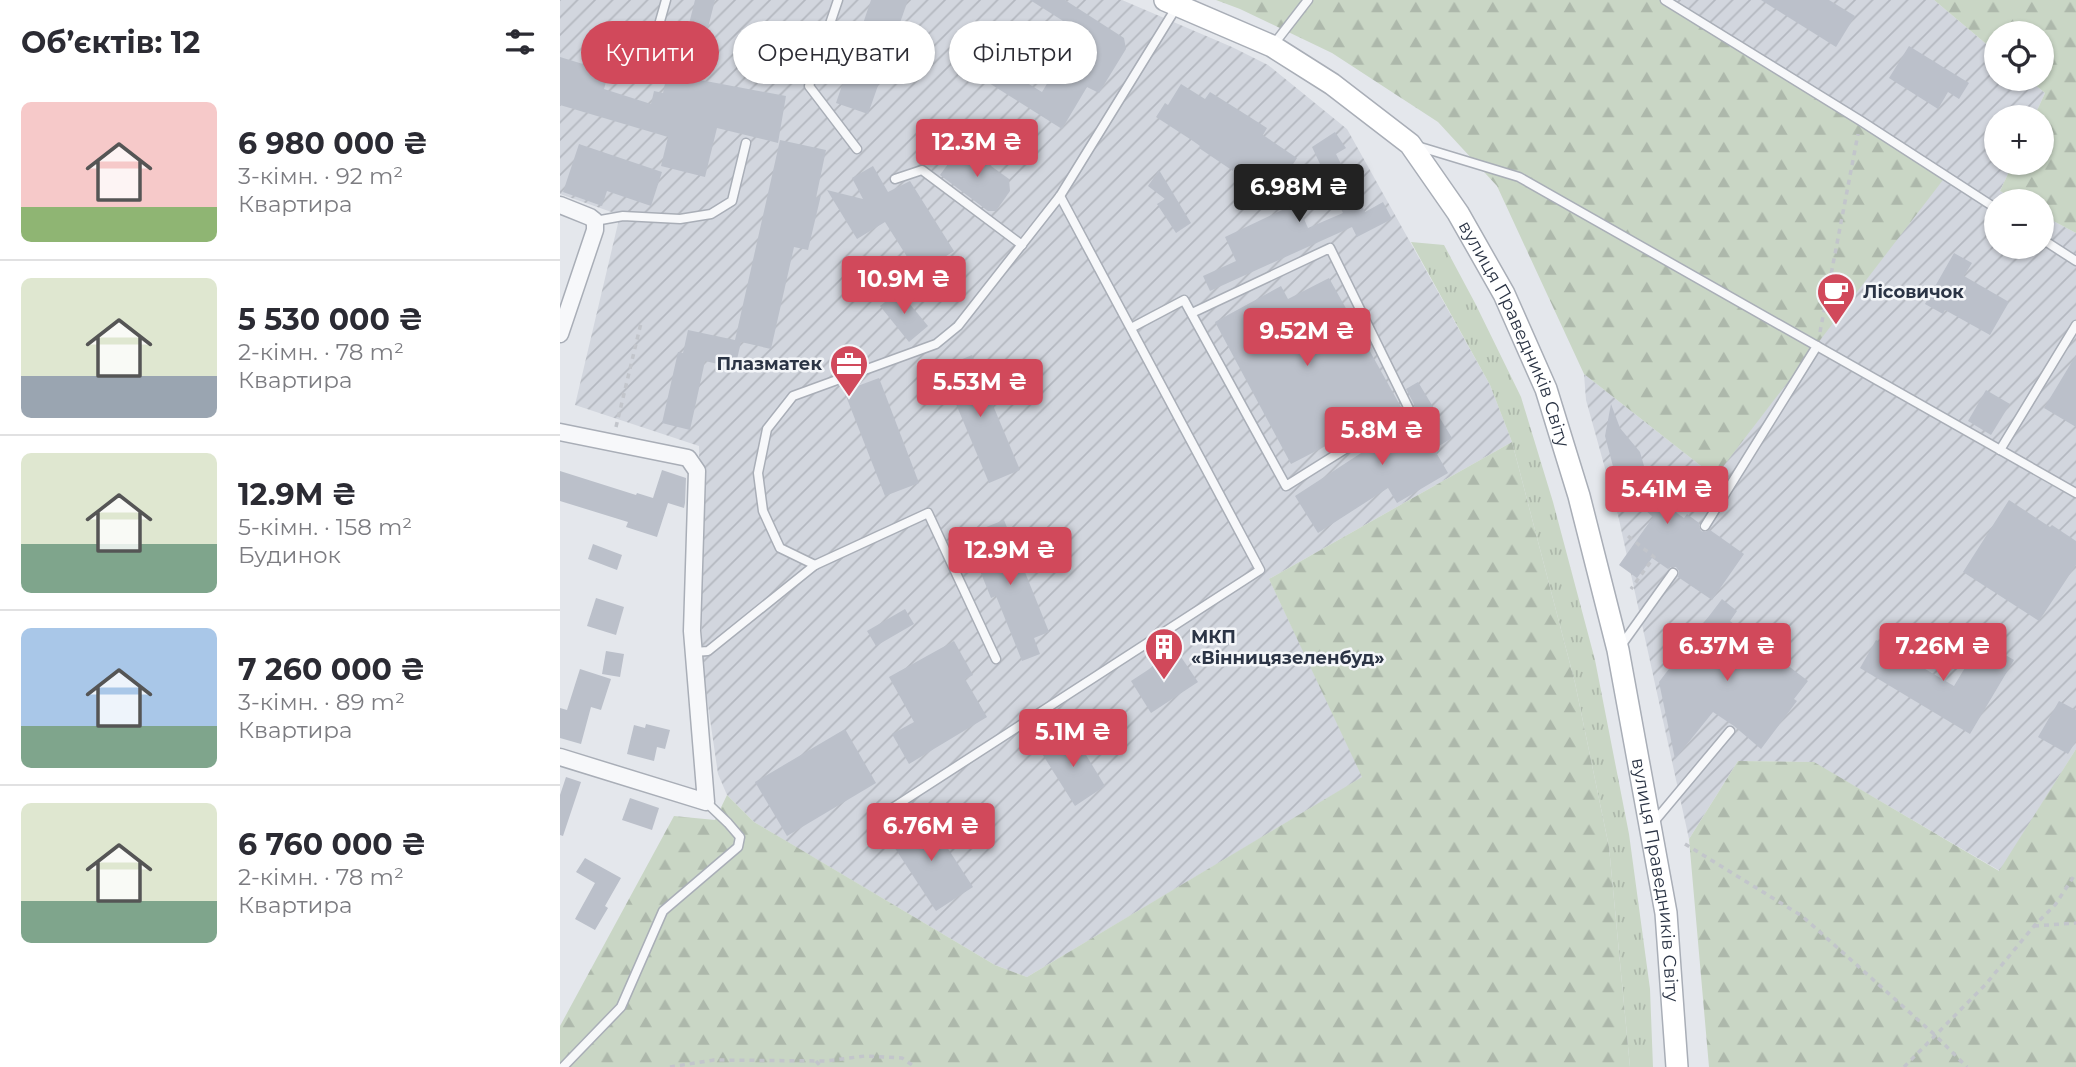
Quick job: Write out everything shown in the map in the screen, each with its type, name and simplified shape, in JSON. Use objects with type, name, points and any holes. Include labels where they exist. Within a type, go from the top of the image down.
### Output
[{"type":"main road","name":"вулиця Праведників Світу","points":[[1171,3],[1272,46],[1332,83],[1410,144],[1458,212],[1504,293],[1546,389],[1579,495],[1618,650],[1666,913],[1677,1067]]},
{"type":"street","points":[[560,205],[595,221],[595,230],[560,334]]},
{"type":"street","points":[[560,432],[688,458],[697,471],[692,631],[706,803],[560,757]]},
{"type":"lane","points":[[660,21],[666,0]]},
{"type":"lane","points":[[838,0],[809,86],[857,149]]},
{"type":"lane","points":[[1272,46],[1308,0]]},
{"type":"lane","points":[[1665,0],[1984,201]]},
{"type":"lane","points":[[816,565],[780,548],[763,511],[758,473],[766,429],[793,396],[936,344],[958,326],[1060,196],[1171,3]]},
{"type":"lane","points":[[595,221],[623,216],[680,219],[711,214],[732,201],[746,143]]},
{"type":"lane","points":[[1410,144],[1518,177],[2076,493]]},
{"type":"lane","points":[[895,179],[922,170],[1021,245]]},
{"type":"lane","points":[[877,818],[1261,570],[1060,196]]},
{"type":"lane","points":[[2054,247],[2076,261]]},
{"type":"lane","points":[[1131,328],[1184,300],[1286,486],[1409,409],[1330,248],[1192,313]]},
{"type":"lane","points":[[2000,450],[2076,325]]},
{"type":"lane","points":[[1705,526],[1817,346]]},
{"type":"lane","points":[[694,652],[708,651],[816,565],[928,513],[996,659]]},
{"type":"lane","points":[[1618,650],[1673,573]]},
{"type":"lane","points":[[1649,827],[1730,731]]},
{"type":"lane","points":[[563,1067],[621,1007],[663,911],[738,847],[740,837],[706,803]]},
{"type":"path","points":[[1817,346],[1861,121]]},
{"type":"path","points":[[613,443],[641,323]]},
{"type":"path","points":[[1628,536],[1654,557],[1631,589]]},
{"type":"path","points":[[1685,844],[1802,916],[1936,1035],[1967,1067]]},
{"type":"path","points":[[1904,1067],[1986,984],[2055,905],[2076,873]]},
{"type":"path","points":[[2034,926],[2076,923]]},
{"type":"path","points":[[670,1067],[714,1060],[816,1061],[865,1056],[902,1058],[915,1067]]},
{"type":"path","points":[[816,1061],[821,1067]]},
{"type":"shaded area","points":[[560,0],[1122,0],[1268,65],[1347,129],[1490,385],[1512,442],[1269,579],[1363,777],[1027,977],[995,965],[754,822],[727,795],[718,774],[702,664],[699,446],[575,405],[620,215],[560,194]]},
{"type":"shaded area","points":[[1665,0],[1934,0],[1984,42],[1984,91],[2045,93],[2040,105],[1984,105],[1984,175],[2007,175],[2001,189],[1984,189],[1984,259],[2054,259],[2054,221],[2076,233],[2076,749],[2000,871],[1813,762],[1738,761],[1689,839],[1618,515],[1586,400],[1584,374],[1715,477]]},
{"type":"green space","points":[[1216,0],[1665,0],[1946,176],[1715,477],[1584,374],[1497,186],[1438,122],[1332,53]]},
{"type":"green space","points":[[1934,0],[2076,0],[2076,233],[2054,221],[2054,189],[2001,189],[2007,175],[2054,175],[2054,105],[2040,105],[2045,93],[2043,91],[2054,91],[2054,21],[1984,21],[1984,42]]},
{"type":"green space","points":[[1411,242],[1444,245],[1521,397],[1553,502],[1595,660],[1629,834],[1650,989],[1653,1067],[1630,1067],[1609,847],[1575,683],[1512,442],[1490,385]]},
{"type":"green space","points":[[1512,442],[1575,683],[1609,847],[1630,1067],[560,1067],[560,1026],[674,816],[715,820],[727,795],[754,822],[995,965],[1027,977],[1362,777],[1269,579]]},
{"type":"green space","points":[[2076,749],[2076,1067],[1709,1067],[1689,839],[1738,761],[1814,762],[1999,871]]},
{"type":"building","points":[[695,0],[715,0],[710,21],[690,21]]},
{"type":"building","points":[[871,0],[908,0],[901,21],[864,21]]},
{"type":"building","points":[[1030,0],[1065,0],[1124,38],[1126,49],[1099,93],[1087,87],[1062,129],[991,84],[1029,84],[1042,92],[1047,84],[1097,84],[1097,21],[1063,21]]},
{"type":"building","points":[[1761,0],[1829,0],[1855,16],[1836,47]]},
{"type":"building","points":[[1909,46],[1969,83],[1959,99],[1948,92],[1938,109],[1889,78]]},
{"type":"building","points":[[560,57],[581,63],[581,84],[605,84],[604,89],[651,104],[654,91],[663,93],[665,84],[719,83],[786,96],[778,143],[717,128],[705,177],[661,166],[668,137],[560,105]]},
{"type":"building","points":[[842,84],[879,84],[868,114],[836,103]]},
{"type":"building","points":[[1181,84],[1205,99],[1210,92],[1267,128],[1263,135],[1297,158],[1275,192],[1235,169],[1233,171],[1156,117],[1165,103],[1168,105]]},
{"type":"building","points":[[1335,132],[1346,148],[1336,154],[1365,212],[1383,202],[1392,219],[1357,237],[1352,227],[1210,291],[1203,276],[1236,261],[1225,237],[1297,203],[1308,228],[1343,213],[1312,147]]},
{"type":"building","points":[[780,140],[826,150],[816,198],[821,195],[808,250],[794,247],[771,349],[741,342],[735,368],[705,361],[690,430],[662,423],[678,352],[683,353],[688,330],[735,340]]},
{"type":"building","points":[[579,144],[662,172],[651,206],[607,191],[602,206],[563,192]]},
{"type":"building","points":[[962,145],[1009,179],[1010,191],[996,211],[988,211],[940,175]]},
{"type":"building","points":[[873,166],[888,192],[910,181],[954,251],[918,274],[885,222],[857,239],[827,190],[863,199],[852,178]]},
{"type":"building","points":[[1159,170],[1191,223],[1176,233],[1157,204],[1165,199],[1148,186]]},
{"type":"building","points":[[1954,253],[1972,263],[1964,276],[2009,302],[1990,335],[1945,310],[1943,314],[1925,304]]},
{"type":"building","points":[[1329,278],[1401,407],[1291,464],[1215,322],[1281,286],[1288,299]]},
{"type":"building","points":[[899,291],[928,326],[909,342],[880,306]]},
{"type":"building","points":[[972,355],[1020,470],[989,483],[941,368]]},
{"type":"building","points":[[2076,355],[2076,427],[2044,408]]},
{"type":"building","points":[[879,378],[919,483],[885,496],[844,391]]},
{"type":"building","points":[[1418,382],[1452,438],[1434,449],[1448,473],[1397,503],[1388,488],[1318,533],[1295,496],[1395,431],[1393,427],[1415,412],[1415,406],[1406,389]]},
{"type":"building","points":[[1986,390],[2010,404],[1991,435],[1968,421]]},
{"type":"building","points":[[1611,404],[1620,428],[1640,452],[1644,466],[1658,473],[1647,492],[1684,518],[1687,514],[1699,523],[1701,531],[1710,530],[1744,554],[1712,600],[1678,577],[1679,571],[1676,567],[1668,569],[1652,558],[1637,578],[1619,565],[1653,517],[1636,502],[1628,505],[1625,496],[1620,493],[1605,436]]},
{"type":"building","points":[[662,470],[686,478],[685,503],[684,508],[668,503],[657,537],[626,527],[628,522],[560,501],[560,471],[653,498]]},
{"type":"building","points":[[2009,500],[2076,541],[2076,565],[2039,621],[1963,572]]},
{"type":"building","points":[[1004,520],[1049,632],[1034,638],[1040,654],[1022,661],[996,596],[991,598],[972,551],[977,549],[971,533]]},
{"type":"building","points":[[593,544],[622,555],[617,570],[588,559]]},
{"type":"building","points":[[596,598],[624,607],[616,635],[587,626]]},
{"type":"building","points":[[1722,599],[1737,611],[1730,621],[1808,681],[1794,699],[1797,701],[1761,749],[1713,712],[1675,759],[1659,682]]},
{"type":"building","points":[[905,609],[914,624],[876,646],[867,631]]},
{"type":"building","points":[[1876,640],[1954,686],[1981,641],[2014,660],[1970,734],[1860,668]]},
{"type":"building","points":[[954,641],[973,675],[965,679],[987,717],[909,764],[892,734],[914,722],[889,677]]},
{"type":"building","points":[[606,651],[624,654],[620,677],[602,674]]},
{"type":"building","name":"МКП «Вінницязеленбуд»","points":[[1177,651],[1198,682],[1151,713],[1131,681]]},
{"type":"building","points":[[580,669],[611,679],[601,710],[591,707],[581,744],[560,738],[560,708],[567,710]]},
{"type":"building","points":[[2059,701],[2076,710],[2076,741],[2068,754],[2038,737]]},
{"type":"building","points":[[646,724],[670,730],[665,749],[657,747],[654,761],[627,754],[634,725],[645,728]]},
{"type":"building","points":[[845,729],[876,783],[787,836],[755,782]]},
{"type":"building","points":[[1072,732],[1105,786],[1075,806],[1041,752]]},
{"type":"building","points":[[566,777],[581,782],[563,836],[560,835],[560,795]]},
{"type":"building","points":[[630,798],[659,808],[652,830],[622,820]]},
{"type":"building","points":[[926,815],[973,887],[936,911],[889,839]]},
{"type":"building","points":[[585,858],[621,878],[595,930],[575,919],[595,883],[576,872]]},
{"type":"place","name":"Лісовичок","points":[[1836,326]]},
{"type":"place","name":"Плазматек","points":[[849,398]]},
{"type":"place","name":"МКП «Вінницязеленбуд»","points":[[1164,681]]}]
